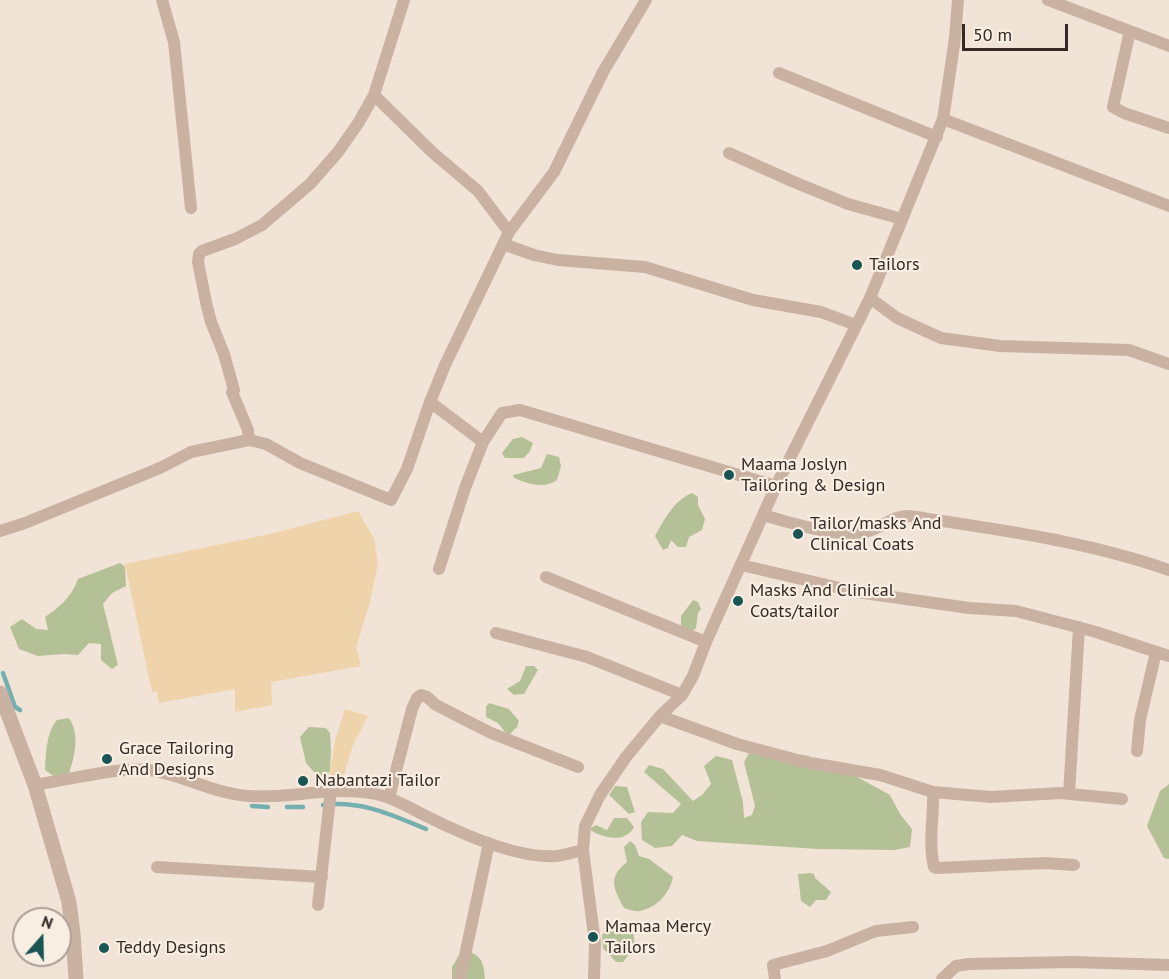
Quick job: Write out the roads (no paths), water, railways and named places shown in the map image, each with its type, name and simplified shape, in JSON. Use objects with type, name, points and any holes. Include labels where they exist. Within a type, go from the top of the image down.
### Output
[{"type":"street","points":[[162,0],[174,42],[191,208]]},
{"type":"street","points":[[249,440],[248,430],[232,392],[234,390],[224,354],[211,322],[198,262],[199,254],[262,225],[310,184],[350,136],[374,95],[404,0]]},
{"type":"street","points":[[0,531],[160,468],[191,452],[249,440],[266,444],[300,463],[392,500],[414,452],[430,402],[509,232],[554,172],[603,72],[646,0]]},
{"type":"street","points":[[594,979],[595,943],[582,850],[585,826],[600,795],[626,758],[660,716],[682,695],[693,676],[776,486],[870,298],[943,119],[958,0]]},
{"type":"street","points":[[1048,0],[1169,46]]},
{"type":"street","points":[[1130,32],[1113,107],[1169,128]]},
{"type":"street","points":[[779,73],[937,137]]},
{"type":"street","points":[[374,95],[432,152],[478,191],[509,232]]},
{"type":"street","points":[[943,119],[1169,206]]},
{"type":"street","points":[[729,153],[794,183],[848,204],[902,219]]},
{"type":"street","points":[[503,244],[534,255],[558,260],[645,267],[753,300],[821,312],[856,325]]},
{"type":"street","points":[[870,298],[897,318],[941,338],[1000,346],[1129,350],[1169,364]]},
{"type":"street","points":[[430,402],[483,442]]},
{"type":"street","points":[[438,569],[483,442],[502,413],[513,410],[520,410],[776,486]]},
{"type":"street","points":[[763,515],[812,528],[853,533],[872,530],[897,517],[909,516],[1007,530],[1120,554],[1169,570]]},
{"type":"street","points":[[741,565],[857,592],[969,608],[1016,611],[1079,627],[1169,656]]},
{"type":"street","points":[[546,577],[706,642]]},
{"type":"street","points":[[1069,794],[1079,627]]},
{"type":"street","points":[[496,633],[587,657],[682,695]]},
{"type":"street","points":[[1137,751],[1140,720],[1156,652]]},
{"type":"street","points":[[0,693],[35,785],[69,902],[76,979]]},
{"type":"street","points":[[389,798],[412,709],[421,695],[490,733],[579,767]]},
{"type":"street","points":[[660,716],[737,744],[805,762],[880,775],[933,792],[991,797],[1069,794],[1122,799]]},
{"type":"street","points":[[35,785],[121,771],[147,770],[216,791],[248,796],[275,796],[331,790],[357,791],[389,798],[444,825],[489,843],[515,850],[556,856],[582,850]]},
{"type":"street","points":[[318,905],[331,790]]},
{"type":"street","points":[[933,792],[931,844],[934,867],[1044,863],[1074,865]]},
{"type":"street","points":[[459,979],[489,843]]},
{"type":"street","points":[[157,867],[322,877]]},
{"type":"street","points":[[775,979],[773,965],[827,951],[876,931],[913,927]]},
{"type":"street","points":[[942,979],[956,966],[969,964],[1072,962],[1169,965]]},
{"type":"waterway","points":[[3,673],[15,707],[20,710]]},
{"type":"waterway","points":[[323,805],[350,805],[376,810],[426,829]]},
{"type":"waterway","points":[[252,806],[268,807]]},
{"type":"waterway","points":[[287,807],[303,807]]},
{"type":"place","name":"Tailors","points":[[857,265]]},
{"type":"place","name":"Maama Joslyn Tailoring & Design","points":[[729,475]]},
{"type":"place","name":"Tailor/masks And Clinical Coats","points":[[798,534]]},
{"type":"place","name":"Masks And Clinical Coats/tailor","points":[[738,601]]},
{"type":"place","name":"Grace Tailoring And Designs","points":[[107,759]]},
{"type":"place","name":"Nabantazi Tailor","points":[[303,781]]},
{"type":"place","name":"Mamaa Mercy Tailors","points":[[593,937]]},
{"type":"place","name":"Teddy Designs","points":[[104,948]]}]
